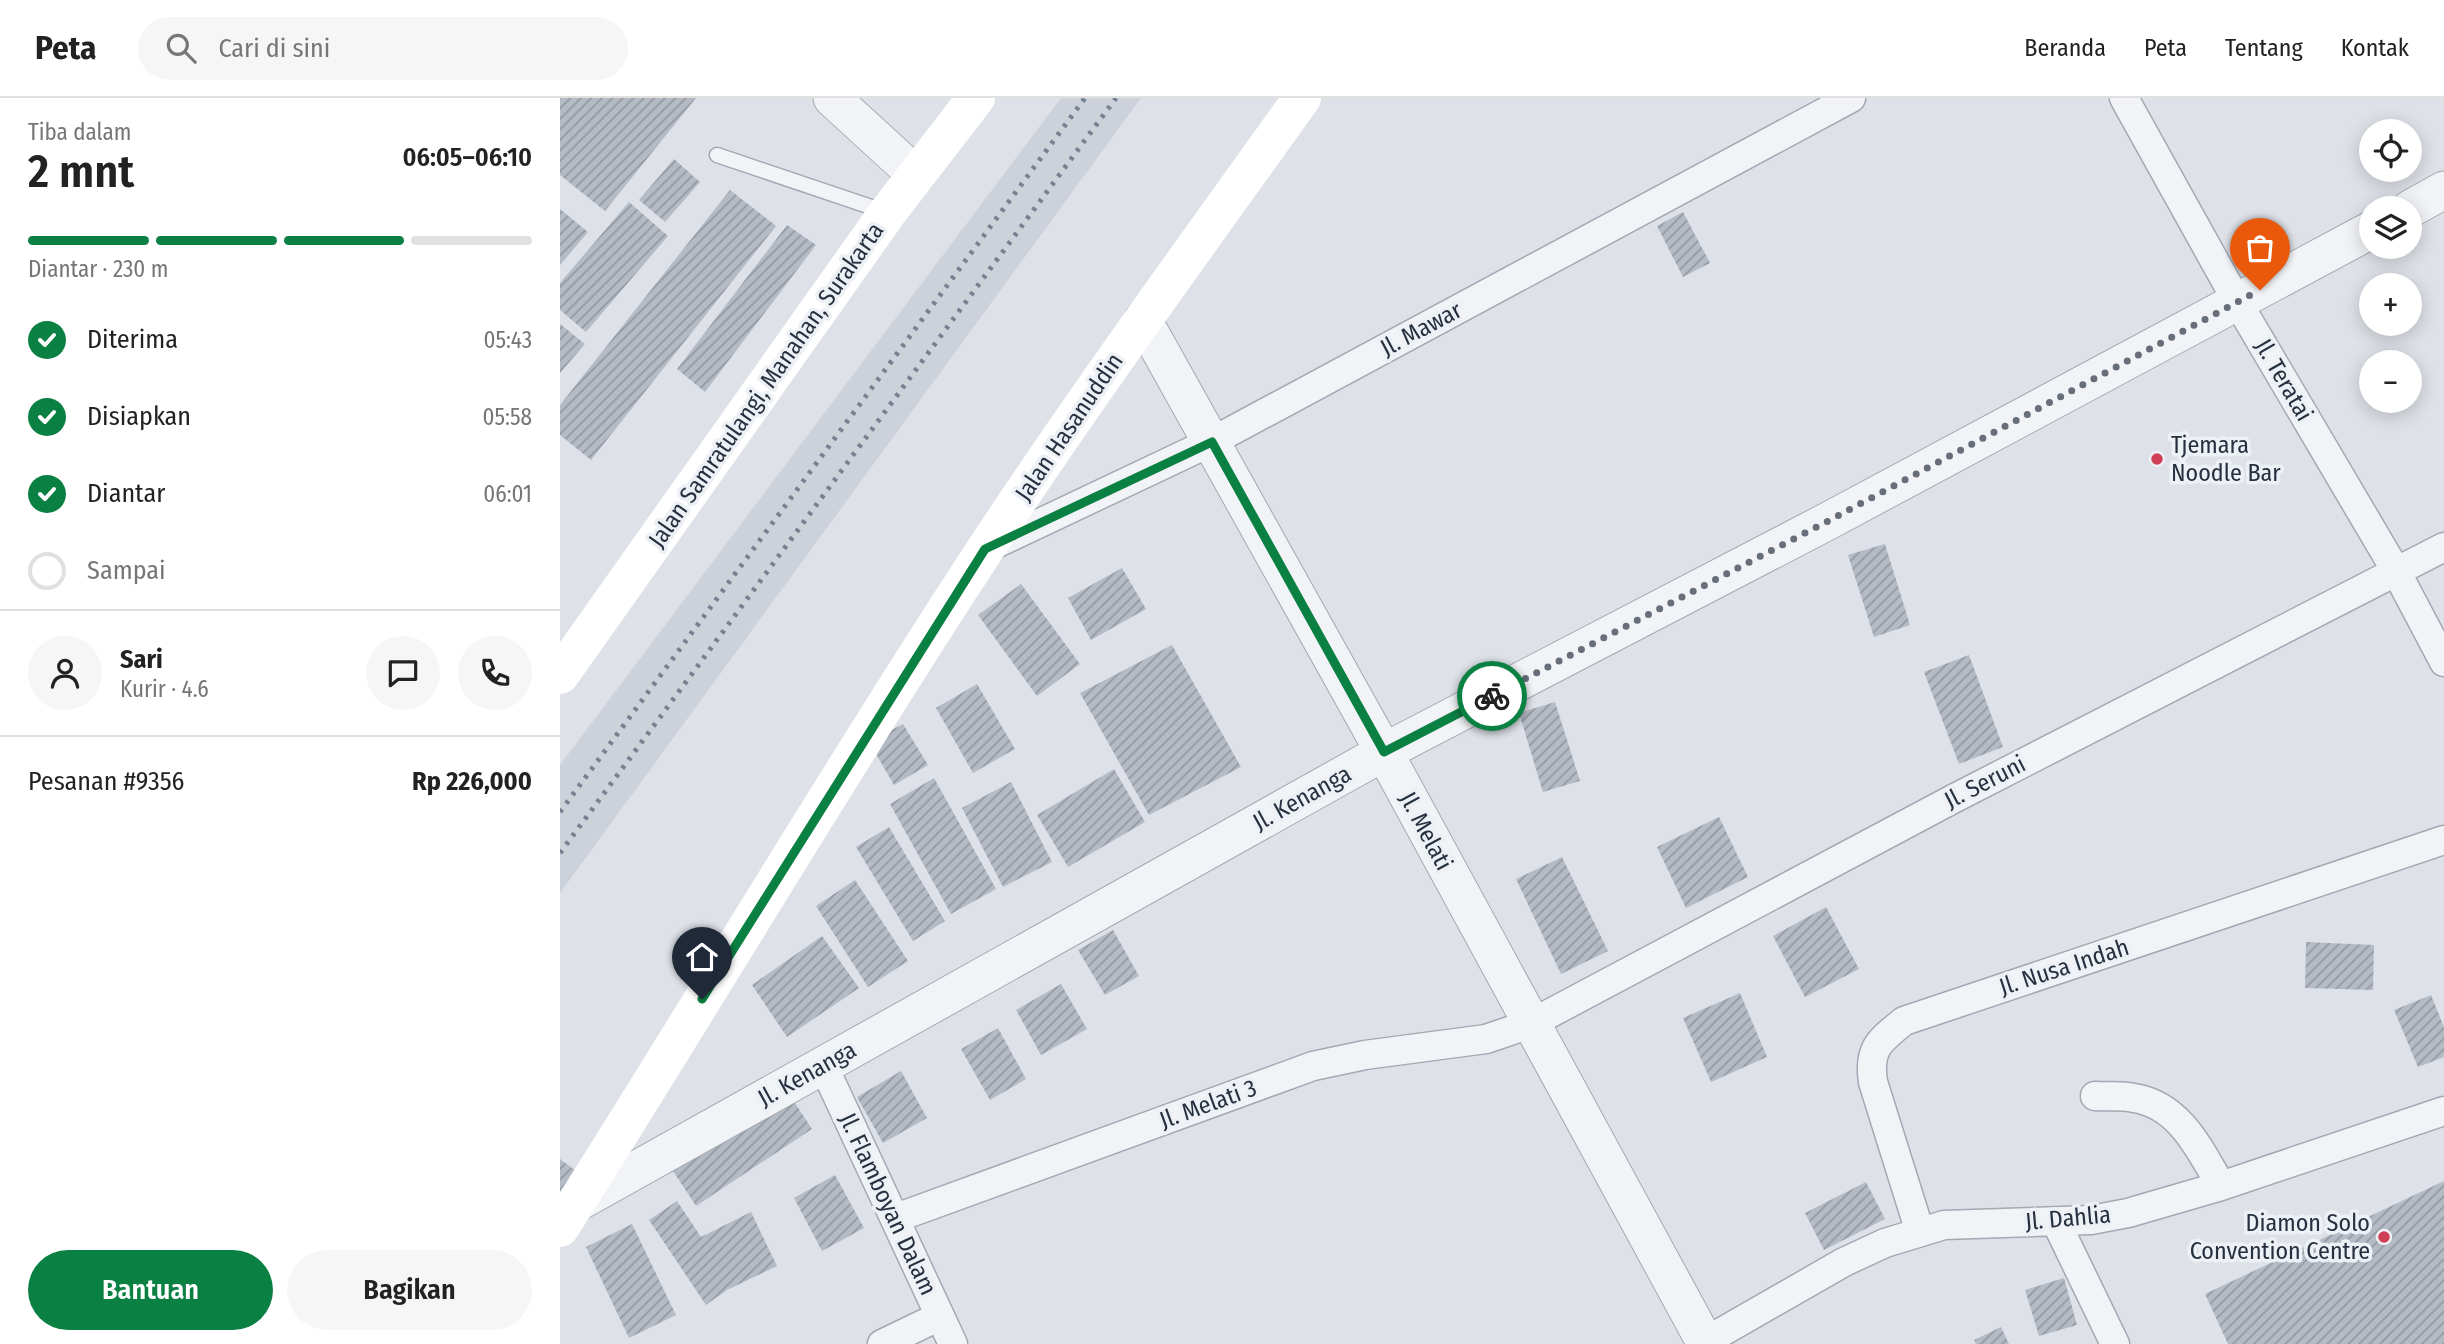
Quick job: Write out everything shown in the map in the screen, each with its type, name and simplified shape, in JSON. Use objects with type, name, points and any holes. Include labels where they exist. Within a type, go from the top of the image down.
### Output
[{"type":"main road","name":"Jalan Samratulangi, Manahan, Surakarta","points":[[560,675],[888,212],[976,98]]},
{"type":"main road","name":"Jalan Hasanuddin","points":[[568,1216],[985,549],[1143,320],[1302,98]]},
{"type":"street","points":[[832,98],[916,175]]},
{"type":"street","name":"Jl. Mawar","points":[[985,549],[1212,442],[1851,98]]},
{"type":"street","name":"Jl. Teratai","points":[[2124,98],[2238,303],[2396,571],[2444,662]]},
{"type":"street","points":[[2422,202],[2444,190]]},
{"type":"street","name":"Jl. Kenanga","points":[[568,1216],[823,1065],[1384,752],[1830,520],[2359,237]]},
{"type":"street","name":"Jl. Melati","points":[[1143,320],[1384,752],[1704,1343]]},
{"type":"street","name":"Jl. Seruni","points":[[1530,1024],[1941,805],[2444,547]]},
{"type":"street","name":"Jl. Nusa Indah","points":[[1920,1232],[1871,1068],[1874,1050],[1885,1036],[1905,1021],[2444,840]]},
{"type":"street","name":"Jl. Melati 3","points":[[896,1218],[1313,1066],[1364,1055],[1486,1038],[1530,1024]]},
{"type":"street","name":"Jl. Flamboyan Dalam","points":[[823,1065],[953,1344]]},
{"type":"street","points":[[2095,1096],[2136,1098],[2169,1113],[2197,1145],[2221,1186]]},
{"type":"street","name":"Jl. Dahlia","points":[[1704,1343],[1844,1262],[1885,1243],[1920,1232],[1956,1224],[2091,1220],[2128,1213],[2221,1186],[2444,1111]]},
{"type":"street","points":[[2056,1222],[2115,1344]]},
{"type":"street","points":[[882,1344],[940,1317]]},
{"type":"lane","points":[[717,155],[888,212]]},
{"type":"shaded area","points":[[1061,98],[1141,98],[560,893],[560,765]]},
{"type":"building","points":[[560,98],[696,98],[605,211],[560,175]]},
{"type":"building","points":[[674,159],[700,182],[665,222],[639,200]]},
{"type":"building","points":[[730,190],[776,226],[591,460],[560,435],[560,405]]},
{"type":"building","points":[[629,202],[668,236],[586,332],[560,310],[560,283]]},
{"type":"building","points":[[560,209],[588,232],[560,265]]},
{"type":"building","points":[[1683,212],[1710,263],[1683,277],[1657,226]]},
{"type":"building","points":[[787,225],[816,245],[705,392],[677,369]]},
{"type":"building","points":[[560,324],[585,344],[560,373]]},
{"type":"building","points":[[1885,544],[1910,625],[1874,637],[1848,555]]},
{"type":"building","points":[[1122,568],[1146,609],[1091,640],[1068,598]]},
{"type":"building","points":[[1021,584],[1080,664],[1037,696],[978,615]]},
{"type":"building","points":[[1172,645],[1241,767],[1149,815],[1080,693]]},
{"type":"building","points":[[1969,655],[2003,747],[1959,764],[1924,672]]},
{"type":"building","points":[[977,684],[1015,749],[973,773],[936,708]]},
{"type":"building","points":[[1555,702],[1580,781],[1543,792],[1519,713]]},
{"type":"building","points":[[903,724],[928,765],[894,785],[869,742]]},
{"type":"building","points":[[1114,769],[1145,822],[1068,867],[1037,815]]},
{"type":"building","points":[[934,778],[996,889],[951,914],[890,804]]},
{"type":"building","points":[[1011,782],[1052,862],[1003,887],[962,808]]},
{"type":"building","points":[[1719,817],[1748,877],[1686,908],[1657,847]]},
{"type":"building","points":[[889,827],[945,921],[913,941],[856,847]]},
{"type":"building","points":[[1562,857],[1608,951],[1561,974],[1516,879]]},
{"type":"building","points":[[855,880],[908,961],[868,987],[816,906]]},
{"type":"building","points":[[1826,907],[1859,969],[1805,997],[1773,936]]},
{"type":"building","points":[[1113,930],[1139,976],[1105,995],[1078,950]]},
{"type":"building","points":[[822,936],[859,988],[787,1037],[752,985]]},
{"type":"building","points":[[2306,942],[2374,945],[2373,990],[2305,988]]},
{"type":"building","points":[[1061,984],[1087,1029],[1041,1055],[1016,1010]]},
{"type":"building","points":[[1740,993],[1767,1057],[1711,1082],[1683,1018]]},
{"type":"building","points":[[2431,995],[2444,1027],[2444,1057],[2418,1067],[2394,1010]]},
{"type":"building","points":[[998,1028],[1026,1079],[990,1100],[961,1049]]},
{"type":"building","points":[[901,1071],[927,1118],[883,1143],[857,1097]]},
{"type":"building","points":[[789,1094],[812,1129],[696,1206],[673,1171]]},
{"type":"building","points":[[560,1159],[576,1171],[560,1191]]},
{"type":"building","points":[[835,1175],[864,1228],[822,1251],[794,1198]]},
{"type":"building","name":"Diamon Solo Convention Centre","points":[[2444,1181],[2444,1344],[2228,1344],[2205,1294]]},
{"type":"building","points":[[1866,1182],[1885,1219],[1824,1250],[1805,1213]]},
{"type":"building","points":[[677,1201],[701,1237],[751,1212],[777,1266],[727,1290],[706,1305],[649,1220]]},
{"type":"building","points":[[632,1224],[676,1315],[629,1338],[586,1247]]},
{"type":"building","points":[[2064,1278],[2077,1325],[2039,1336],[2025,1290]]},
{"type":"building","points":[[2001,1327],[2009,1344],[1976,1344],[1974,1340]]},
{"type":"railway","points":[[560,812],[1085,98]]},
{"type":"railway","points":[[560,853],[1116,98]]},
{"type":"way so far","points":[[1492,696],[1830,520],[2260,290]]},
{"type":"place","name":"Tjemara Noodle Bar","points":[[2157,459]]},
{"type":"place","name":"Diamon Solo Convention Centre","points":[[2384,1237]]},
{"type":"route","points":[[702,999],[985,549],[1212,442],[1384,752],[1492,696]]}]
